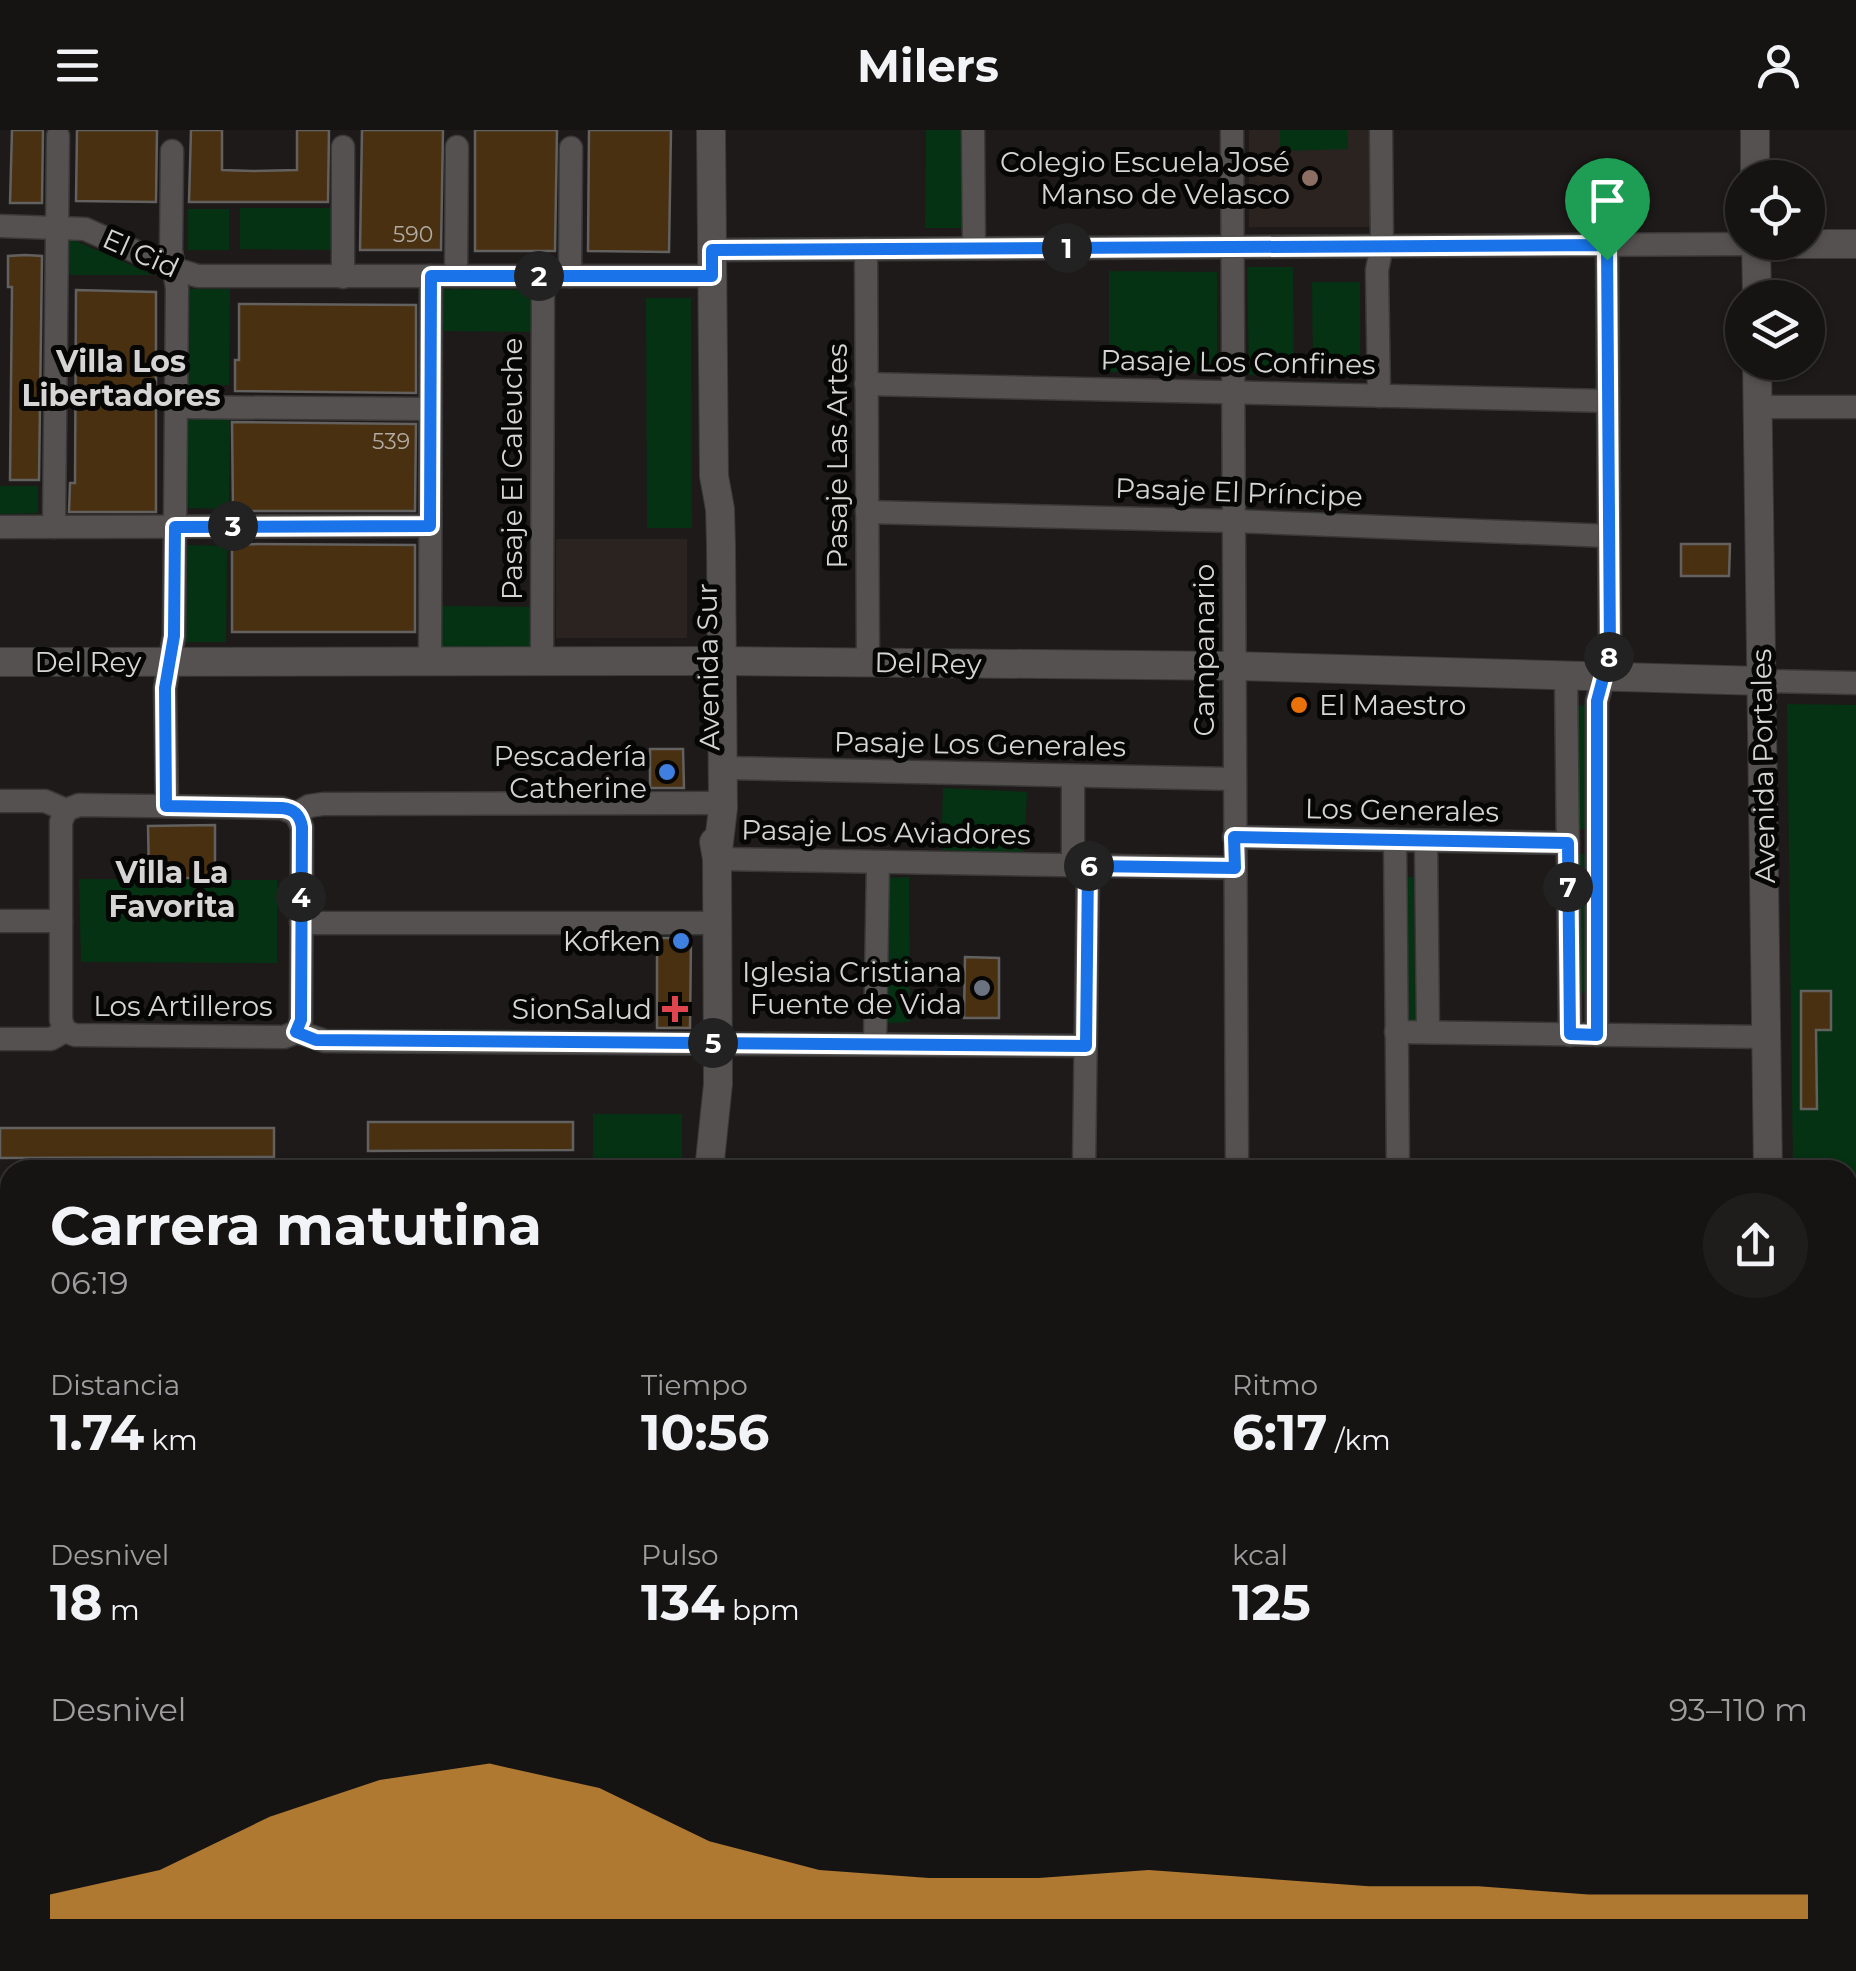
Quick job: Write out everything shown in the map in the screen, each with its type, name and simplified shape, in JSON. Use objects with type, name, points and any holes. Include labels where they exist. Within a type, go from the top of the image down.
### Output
[{"type":"street","name":"Avenida Sur","points":[[711,130],[714,476],[720,509],[710,803],[716,858],[718,1084],[725,1160]]},
{"type":"street","points":[[973,130],[974,248]]},
{"type":"street","name":"Campanario","points":[[1232,130],[1237,1160]]},
{"type":"street","points":[[1379,396],[1381,130]]},
{"type":"street","points":[[1755,130],[1756,160]]},
{"type":"street","points":[[54,527],[58,136]]},
{"type":"street","points":[[342,147],[342,276]]},
{"type":"street","points":[[456,276],[457,147]]},
{"type":"street","points":[[570,276],[571,148]]},
{"type":"street","points":[[166,806],[165,688],[174,636],[175,527],[177,288],[171,250],[172,151]]},
{"type":"street","name":"El Cid","points":[[0,226],[94,232],[174,270],[198,276],[570,276],[866,249],[1725,243]]},
{"type":"street","name":"El Cid","points":[[1825,244],[1856,244]]},
{"type":"street","points":[[1597,1035],[1597,701],[1610,652],[1607,245]]},
{"type":"street","name":"Pasaje Las Artes","points":[[866,249],[868,662]]},
{"type":"street","points":[[430,662],[431,276]]},
{"type":"street","name":"Pasaje El Caleuche","points":[[542,661],[543,276]]},
{"type":"street","name":"Avenida Portales","points":[[1758,380],[1768,1160]]},
{"type":"street","name":"Pasaje Los Confines","points":[[866,384],[1608,401]]},
{"type":"street","points":[[176,407],[430,408]]},
{"type":"street","points":[[1758,407],[1856,407]]},
{"type":"street","name":"Pasaje El Príncipe","points":[[867,512],[1608,536]]},
{"type":"street","points":[[0,527],[430,526]]},
{"type":"street","name":"Avenida Sur","points":[[715,661],[724,768],[716,858]]},
{"type":"street","name":"Del Rey","points":[[0,662],[715,661],[1235,666],[1856,683]]},
{"type":"street","points":[[1566,675],[1570,1034]]},
{"type":"street","name":"Pasaje Los Generales","points":[[724,768],[1234,780]]},
{"type":"street","points":[[1073,776],[1086,1046],[1084,1160]]},
{"type":"street","points":[[0,801],[45,801],[66,810],[78,805],[282,808],[296,814],[302,827],[301,1020],[296,1032]]},
{"type":"street","points":[[296,814],[323,804],[710,803]]},
{"type":"street","points":[[65,1031],[61,1020],[61,921],[62,822],[66,810]]},
{"type":"street","name":"Los Generales","points":[[1234,837],[1568,843]]},
{"type":"street","points":[[1395,840],[1398,1160]]},
{"type":"street","points":[[1426,841],[1428,1032]]},
{"type":"street","name":"Pasaje Los Aviadores","points":[[716,858],[1235,868]]},
{"type":"street","points":[[875,1044],[878,862]]},
{"type":"street","points":[[0,921],[61,921]]},
{"type":"street","points":[[301,923],[717,923]]},
{"type":"street","name":"Los Artilleros","points":[[0,1040],[51,1039],[65,1031],[76,1035],[265,1037],[289,1037],[296,1032],[326,1041],[1086,1046]]},
{"type":"street","points":[[1396,1032],[1766,1038]]},
{"type":"street","name":"Avenida Sur","points":[[710,1160],[718,1084]]},
{"type":"shaded area","name":"Colegio Escuela José Manso de Velasco","points":[[1249,130],[1370,130],[1371,227],[1249,227]]},
{"type":"shaded area","points":[[556,539],[687,539],[687,638],[556,638]]},
{"type":"green space","points":[[926,130],[962,130],[961,228],[925,228]]},
{"type":"green space","points":[[1280,130],[1347,130],[1348,149],[1280,151]]},
{"type":"green space","points":[[240,208],[336,208],[335,250],[240,249]]},
{"type":"green space","points":[[188,209],[229,209],[229,250],[188,250]]},
{"type":"green space","points":[[69,238],[154,275],[69,275]]},
{"type":"green space","points":[[1247,267],[1293,267],[1294,374],[1249,375]]},
{"type":"green space","points":[[1109,271],[1217,272],[1217,373],[1109,372]]},
{"type":"green space","points":[[1312,282],[1360,282],[1360,371],[1313,371]]},
{"type":"green space","points":[[189,289],[230,289],[229,385],[188,385]]},
{"type":"green space","points":[[437,289],[533,290],[532,332],[437,331]]},
{"type":"green space","points":[[646,298],[691,298],[692,528],[647,528]]},
{"type":"green space","points":[[188,412],[230,413],[229,509],[187,508]]},
{"type":"green space","points":[[0,486],[38,486],[38,513],[0,514]]},
{"type":"green space","points":[[186,545],[227,546],[226,642],[185,642]]},
{"type":"green space","points":[[436,606],[532,607],[532,648],[436,648]]},
{"type":"green space","points":[[1787,704],[1856,705],[1856,1160],[1793,1160]]},
{"type":"green space","points":[[1574,705],[1589,706],[1589,829],[1574,829]]},
{"type":"green space","points":[[943,788],[1027,792],[1024,853],[941,850]]},
{"type":"green space","points":[[1573,854],[1589,854],[1588,993],[1573,993]]},
{"type":"green space","points":[[909,877],[910,1022],[887,1023],[886,878]]},
{"type":"green space","points":[[1399,877],[1414,877],[1415,1022],[1400,1022]]},
{"type":"green space","points":[[79,879],[277,880],[277,963],[81,962]]},
{"type":"green space","points":[[593,1114],[682,1114],[682,1160],[593,1160]]},
{"type":"building","points":[[12,130],[43,130],[42,203],[10,203]]},
{"type":"building","points":[[77,130],[157,130],[156,202],[76,201]]},
{"type":"building","points":[[191,130],[222,130],[222,170],[253,171],[297,170],[297,130],[329,130],[328,202],[189,202]]},
{"type":"building","points":[[362,130],[443,130],[441,250],[360,250]]},
{"type":"building","points":[[475,130],[557,130],[555,251],[475,251]]},
{"type":"building","points":[[589,130],[671,130],[669,252],[588,251]]},
{"type":"building","points":[[8,256],[42,256],[39,480],[10,480],[12,287],[8,287]]},
{"type":"building","points":[[76,290],[156,292],[156,512],[69,512],[70,483],[75,483]]},
{"type":"building","points":[[239,304],[416,305],[416,393],[235,391]]},
{"type":"building","points":[[232,422],[416,424],[415,511],[233,511]]},
{"type":"building","points":[[232,544],[415,545],[415,632],[232,632]]},
{"type":"building","points":[[1681,544],[1730,544],[1729,576],[1681,576]]},
{"type":"building","name":"Pescadería Catherine","points":[[650,749],[683,749],[684,788],[650,788]]},
{"type":"building","points":[[215,825],[215,878],[149,878],[148,826]]},
{"type":"building","points":[[657,938],[691,938],[690,1028],[657,1028]]},
{"type":"building","name":"Iglesia Cristiana Fuente de Vida","points":[[965,957],[999,958],[999,1018],[964,1018]]},
{"type":"building","points":[[1801,991],[1831,991],[1831,1030],[1816,1030],[1817,1109],[1801,1109]]},
{"type":"building","points":[[368,1122],[573,1122],[573,1150],[368,1151]]},
{"type":"building","points":[[0,1128],[274,1128],[274,1157],[0,1158]]},
{"type":"place","name":"Colegio Escuela José Manso de Velasco","points":[[1310,178]]},
{"type":"place","name":"El Maestro","points":[[1299,705]]},
{"type":"place","name":"Pescadería Catherine","points":[[667,772]]},
{"type":"place","name":"Kofken","points":[[681,941]]},
{"type":"place","name":"Iglesia Cristiana Fuente de Vida","points":[[982,988]]},
{"type":"place","name":"SionSalud","points":[[675,1009]]},
{"type":"district","name":"Villa Los Libertadores","points":[[121,379]]},
{"type":"district","name":"Villa La Favorita","points":[[172,890]]},
{"type":"route","points":[[1607,245],[1607,260],[1610,652],[1597,701],[1597,1035],[1570,1034],[1568,843],[1234,837],[1235,868],[1088,866],[1086,1046],[316,1040],[296,1032],[301,1020],[300,818],[292,810],[282,808],[166,806],[165,688],[174,636],[175,527],[430,526],[431,276],[712,276],[712,250],[1607,245]]}]
